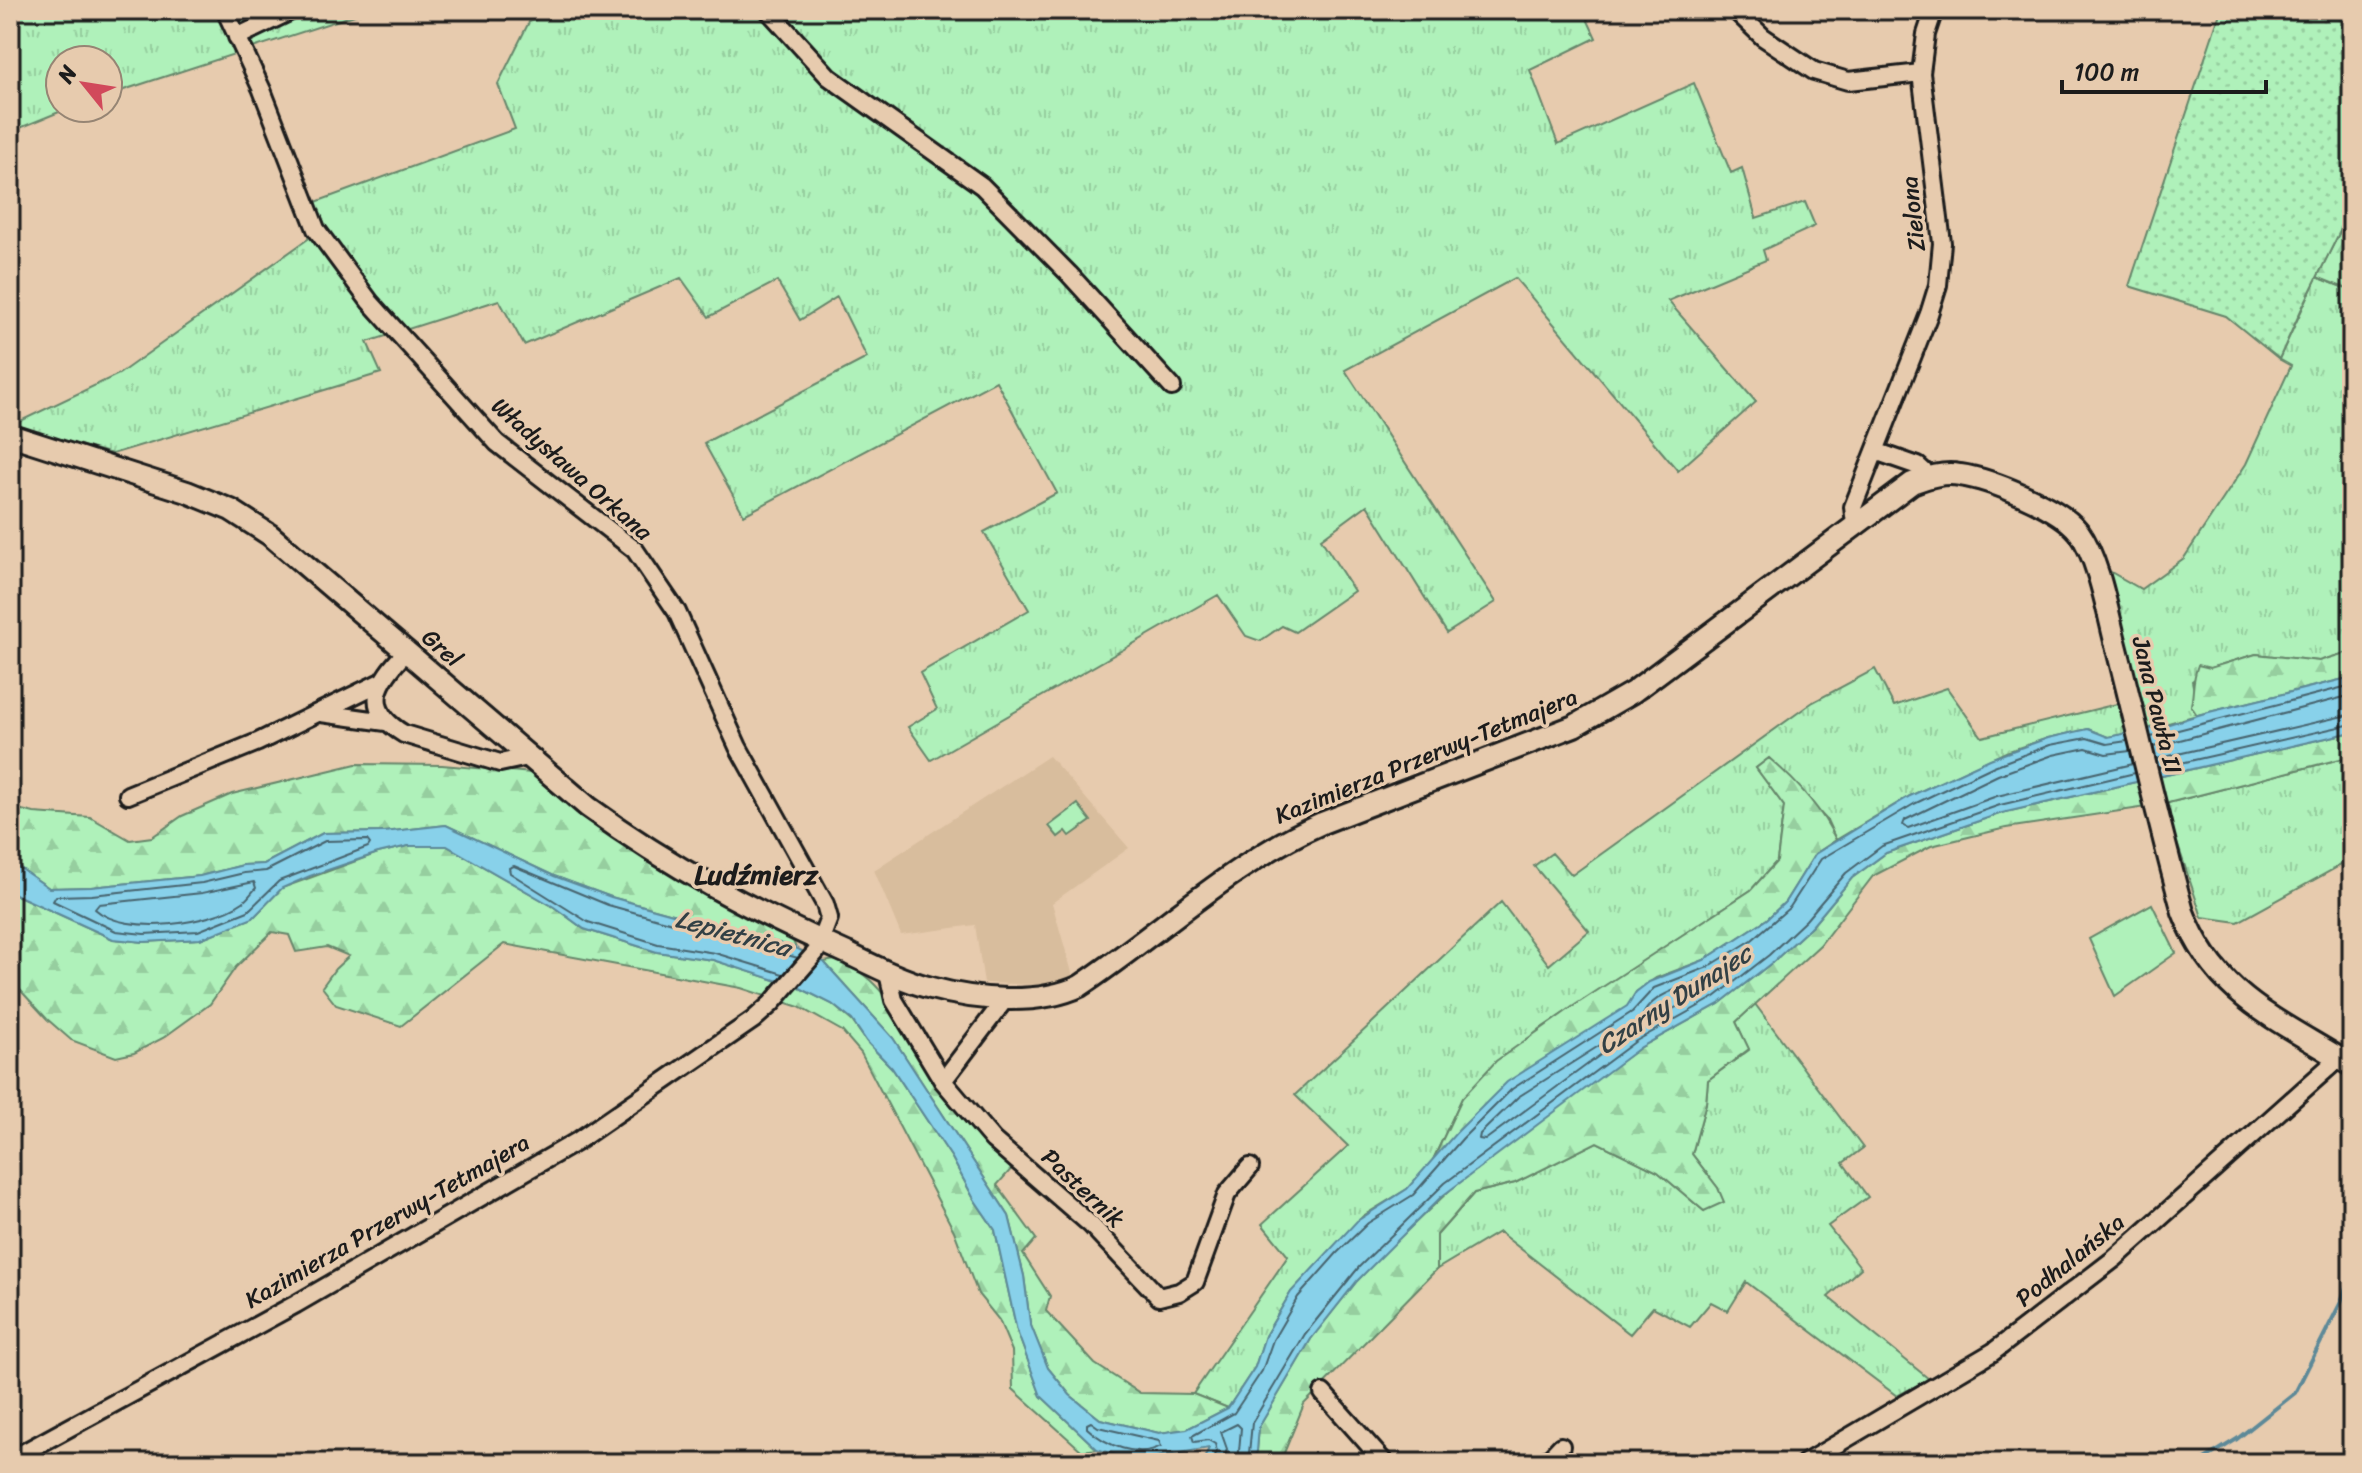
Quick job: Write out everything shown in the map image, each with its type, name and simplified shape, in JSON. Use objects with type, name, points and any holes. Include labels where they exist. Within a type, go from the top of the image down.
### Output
[{"type":"street","name":"Władysława Orkana","points":[[225,10],[262,90],[316,229],[370,302],[497,443],[635,550],[677,612],[738,747],[828,912],[829,918],[818,947]]},
{"type":"street","points":[[237,37],[293,10]]},
{"type":"street","points":[[768,10],[829,77],[982,186],[1069,274],[1172,387]]},
{"type":"street","points":[[1735,10],[1763,37],[1814,71],[1848,81],[1921,73]]},
{"type":"street","name":"Zielona","points":[[1855,524],[1853,507],[1929,314],[1941,263],[1942,243],[1921,73],[1926,34],[1934,10]]},
{"type":"street","name":"Grel","points":[[10,435],[106,465],[231,510],[270,535],[588,807],[721,894],[818,947]]},
{"type":"street","points":[[1875,451],[1918,466],[1929,476]]},
{"type":"street","name":"Jana Pawła II","points":[[1855,524],[1899,491],[1929,476],[1959,475],[1977,479],[2041,505],[2080,533],[2090,556],[2119,656],[2183,912],[2199,948],[2214,969],[2243,997],[2345,1062]]},
{"type":"street","name":"Kazimierza Przerwy-Tetmajera","points":[[10,1460],[296,1304],[557,1155],[753,1020],[774,1001],[818,947],[933,989],[1006,998],[1050,997],[1080,986],[1251,860],[1283,840],[1591,718],[1633,692],[1855,524]]},
{"type":"street","points":[[128,795],[321,713],[381,682],[406,652]]},
{"type":"street","points":[[381,682],[377,701],[381,716],[404,734],[500,763],[528,757]]},
{"type":"street","points":[[321,713],[386,722]]},
{"type":"street","name":"Pasternik","points":[[888,973],[894,1000],[943,1081],[993,1140],[1091,1225],[1159,1297],[1179,1292],[1195,1282],[1227,1194],[1250,1167]]},
{"type":"street","points":[[943,1081],[1006,998]]},
{"type":"street","name":"Podhalańska","points":[[1805,1463],[2005,1343],[2114,1259],[2345,1062]]},
{"type":"street","points":[[1323,1393],[1385,1463]]},
{"type":"street","points":[[1545,1463],[1561,1446]]},
{"type":"shaded area","points":[[1049,756],[1129,848],[1052,903],[1073,976],[1061,983],[1047,985],[984,983],[975,925],[901,935],[874,870]]},
{"type":"green space","points":[[10,10],[370,10],[124,90],[124,44],[44,44],[44,118],[10,132]]},
{"type":"green space","points":[[559,10],[1583,10],[1596,38],[1530,70],[1558,144],[1694,83],[1731,173],[1742,168],[1756,218],[1805,202],[1815,226],[1763,250],[1766,260],[1668,301],[1756,402],[1678,471],[1515,278],[1345,370],[1496,602],[1447,633],[1367,505],[1321,539],[1354,591],[1295,632],[1282,626],[1260,641],[1246,636],[1218,595],[931,760],[908,727],[937,709],[920,673],[1029,610],[984,532],[1057,493],[996,381],[744,515],[704,443],[867,358],[837,297],[800,320],[777,281],[709,317],[681,278],[524,345],[499,300],[367,342],[381,373],[112,454],[10,426],[119,374],[308,239],[313,203],[515,129],[498,84],[529,22]]},
{"type":"green space","points":[[2221,10],[2352,10],[2352,207],[2279,359],[2226,316],[2129,286]]},
{"type":"green space","points":[[2352,208],[2352,291],[2317,277]]},
{"type":"green space","points":[[2317,277],[2352,291],[2352,651],[2319,661],[2256,654],[2210,668],[2192,681],[2191,706],[2197,715],[2147,729],[2109,571],[2141,589],[2184,558],[2246,464],[2291,366],[2279,359]]},
{"type":"green space","points":[[2352,651],[2352,677],[2197,715],[2191,706],[2198,665],[2210,668],[2256,654],[2319,661]]},
{"type":"green space","points":[[1875,669],[1894,706],[1947,688],[1982,737],[2121,703],[2129,733],[2108,737],[2088,729],[2006,752],[1910,796],[1836,840],[1827,820],[1769,758],[1756,768],[1784,806],[1777,861],[1751,890],[1540,1029],[1462,1098],[1432,1162],[1407,1189],[1363,1216],[1291,1292],[1265,1336],[1255,1367],[1228,1408],[1193,1394],[1288,1256],[1262,1224],[1348,1146],[1295,1095],[1501,902],[1549,965],[1589,931],[1534,866],[1552,853],[1572,875],[1813,702]]},
{"type":"green space","points":[[2352,732],[2352,756],[2164,804],[2158,777]]},
{"type":"green space","points":[[2352,756],[2352,859],[2238,922],[2202,917],[2164,804]]},
{"type":"green space","points":[[1769,758],[1807,795],[1836,840],[1815,854],[1785,902],[1767,919],[1704,960],[1656,978],[1636,992],[1628,1006],[1432,1162],[1462,1098],[1496,1061],[1575,1005],[1751,890],[1777,861],[1784,806],[1756,768]]},
{"type":"green space","points":[[356,764],[442,765],[532,773],[628,846],[712,898],[784,934],[796,948],[611,897],[554,876],[446,825],[384,832],[323,833],[264,864],[243,865],[200,876],[91,887],[49,888],[10,861],[10,807],[34,813],[90,817],[130,840],[152,837],[182,816],[232,794]]},
{"type":"green space","points":[[2140,781],[2147,807],[2006,828],[1931,846],[1873,876],[1820,945],[1736,1022],[1749,1049],[1708,1080],[1706,1103],[1692,1154],[1718,1188],[1724,1202],[1704,1211],[1658,1172],[1597,1142],[1515,1183],[1474,1193],[1437,1235],[1437,1269],[1304,1404],[1280,1463],[1256,1463],[1259,1427],[1311,1339],[1382,1254],[1450,1190],[1557,1108],[1641,1047],[1719,1004],[1774,961],[1812,926],[1852,878],[1886,853],[2002,813]]},
{"type":"green space","points":[[1078,804],[1091,821],[1070,836],[1066,831],[1058,837],[1049,826]]},
{"type":"green space","points":[[408,846],[447,846],[554,907],[584,929],[657,952],[713,960],[800,988],[832,1004],[852,1021],[892,1068],[995,1230],[1017,1331],[1041,1396],[1097,1449],[1082,1451],[1013,1389],[1012,1351],[999,1320],[978,1294],[954,1231],[861,1053],[842,1031],[799,1007],[741,988],[504,944],[401,1026],[336,1005],[322,987],[349,956],[327,947],[296,952],[289,935],[272,932],[236,967],[210,1004],[163,1038],[134,1053],[116,1057],[71,1040],[10,979],[10,892],[113,939],[144,942],[200,939],[253,918],[282,888],[378,853]]},
{"type":"green space","points":[[2152,904],[2176,953],[2115,996],[2089,939]]},
{"type":"green space","points":[[835,960],[868,978],[880,991],[938,1081],[1014,1166],[997,1185],[1036,1239],[1023,1254],[1050,1296],[1046,1311],[1095,1364],[1140,1393],[1193,1394],[1228,1408],[1187,1429],[1159,1433],[1100,1419],[1070,1395],[1048,1368],[1030,1323],[1024,1276],[1009,1216],[893,1038],[824,962]]},
{"type":"green space","points":[[1755,1004],[1863,1148],[1843,1163],[1868,1197],[1828,1226],[1861,1268],[1828,1297],[1929,1379],[1897,1396],[1746,1282],[1728,1311],[1711,1302],[1690,1327],[1653,1307],[1630,1334],[1499,1232],[1437,1269],[1437,1235],[1474,1193],[1515,1183],[1597,1142],[1658,1172],[1704,1211],[1718,1188],[1692,1154],[1706,1103],[1708,1080],[1749,1050],[1736,1022]]},
{"type":"water","points":[[2352,677],[2352,732],[2002,813],[1886,853],[1852,878],[1812,926],[1774,961],[1719,1004],[1641,1047],[1441,1197],[1357,1281],[1311,1339],[1259,1427],[1256,1463],[1202,1463],[1209,1448],[1150,1458],[1122,1457],[1097,1449],[1041,1396],[1017,1331],[995,1230],[892,1068],[867,1042],[852,1020],[832,1004],[800,988],[713,960],[657,952],[584,929],[554,907],[447,846],[408,846],[310,876],[282,888],[253,918],[200,939],[144,942],[113,939],[10,892],[10,861],[49,888],[91,887],[200,876],[243,865],[264,864],[323,833],[384,832],[446,825],[554,876],[611,897],[796,948],[824,962],[893,1038],[1009,1216],[1024,1276],[1030,1323],[1048,1368],[1070,1395],[1100,1419],[1159,1433],[1187,1429],[1228,1408],[1255,1367],[1265,1336],[1291,1292],[1357,1221],[1407,1189],[1456,1133],[1507,1082],[1627,1006],[1636,992],[1649,982],[1704,960],[1767,919],[1785,902],[1815,854],[1910,796],[1990,759],[2048,738],[2088,729],[2108,737],[2159,727]]},
{"type":"waterway","points":[[2198,1463],[2237,1439],[2295,1393],[2341,1302],[2352,1269]]},
{"type":"district","name":"Ludźmierz","points":[[756,874]]},
{"type":"water label","name":"Lepietnica","points":[[733,933]]},
{"type":"water label","name":"Czarny Dunajec","points":[[1674,999]]}]
